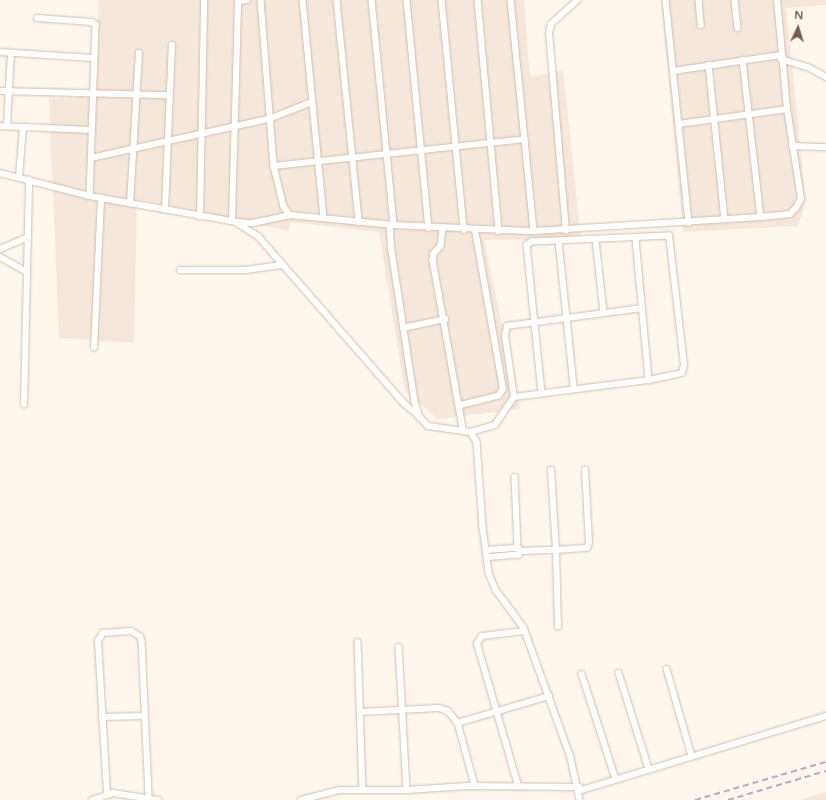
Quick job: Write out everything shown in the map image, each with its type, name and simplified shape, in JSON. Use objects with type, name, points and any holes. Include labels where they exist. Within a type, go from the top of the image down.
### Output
[{"type":"street","points":[[200,217],[203,134],[204,0]]},
{"type":"street","points":[[234,222],[238,0],[247,0]]},
{"type":"street","points":[[262,0],[269,119],[274,166],[284,206],[290,214]]},
{"type":"street","points":[[303,0],[324,218]]},
{"type":"street","points":[[337,0],[359,222]]},
{"type":"street","points":[[372,0],[387,153],[392,225],[403,328],[415,402],[420,417]]},
{"type":"street","points":[[407,0],[430,228]]},
{"type":"street","points":[[442,0],[464,230]]},
{"type":"street","points":[[478,0],[499,231]]},
{"type":"street","points":[[511,0],[534,231]]},
{"type":"street","points":[[566,231],[549,33],[551,24],[578,0]]},
{"type":"street","points":[[666,0],[689,223]]},
{"type":"street","points":[[699,0],[701,25]]},
{"type":"street","points":[[736,0],[738,28]]},
{"type":"street","points":[[0,173],[90,196],[130,204],[200,217],[253,223],[290,214],[359,222],[443,229],[566,231],[689,223],[790,214],[801,199],[787,109],[781,57],[777,0]]},
{"type":"street","points":[[37,18],[92,22],[96,25],[93,58],[90,196]]},
{"type":"street","points":[[165,210],[172,45]]},
{"type":"street","points":[[0,52],[93,58]]},
{"type":"street","points":[[7,126],[11,53]]},
{"type":"street","points":[[130,204],[140,54]]},
{"type":"street","points":[[673,71],[743,60],[781,57],[808,67],[826,77]]},
{"type":"street","points":[[743,60],[761,217]]},
{"type":"street","points":[[709,65],[713,119],[725,219]]},
{"type":"street","points":[[0,91],[169,95]]},
{"type":"street","points":[[90,158],[269,119],[312,102]]},
{"type":"street","points":[[679,124],[787,109]]},
{"type":"street","points":[[0,126],[91,130]]},
{"type":"street","points":[[19,177],[23,127]]},
{"type":"street","points":[[274,166],[387,153],[525,140]]},
{"type":"street","points":[[792,146],[826,147]]},
{"type":"street","points":[[24,405],[29,180]]},
{"type":"street","points":[[94,348],[101,198]]},
{"type":"street","points":[[234,222],[259,237],[404,403],[428,426],[463,429],[471,432],[495,425],[514,397],[505,330],[510,325],[642,308]]},
{"type":"street","points":[[443,229],[442,246],[434,254],[433,260],[461,405],[463,429]]},
{"type":"street","points":[[461,405],[498,396],[503,389],[475,230]]},
{"type":"street","points":[[514,397],[542,393],[574,387],[649,380],[680,375],[684,365],[670,239],[666,236],[636,239],[532,242],[525,248],[542,393]]},
{"type":"street","points":[[0,249],[28,237]]},
{"type":"street","points":[[636,239],[649,380]]},
{"type":"street","points":[[596,240],[604,313]]},
{"type":"street","points":[[559,241],[574,387]]},
{"type":"street","points":[[0,257],[27,272]]},
{"type":"street","points":[[180,270],[246,270],[283,265]]},
{"type":"street","points":[[403,328],[445,319]]},
{"type":"street","points":[[471,432],[477,442],[489,573],[496,590],[525,631],[549,696],[579,789],[580,800]]},
{"type":"street","points":[[551,470],[556,550],[558,627]]},
{"type":"street","points":[[486,550],[556,550],[588,547],[585,470]]},
{"type":"street","points":[[487,558],[519,555],[520,550],[514,477]]},
{"type":"street","points":[[107,793],[98,641],[103,634],[131,631],[140,636],[142,641],[149,798]]},
{"type":"street","points":[[518,786],[477,649],[479,639],[482,636],[525,631]]},
{"type":"street","points":[[358,642],[363,790]]},
{"type":"street","points":[[399,647],[407,790]]},
{"type":"street","points":[[667,669],[692,756]]},
{"type":"street","points":[[619,673],[649,769]]},
{"type":"street","points":[[582,674],[616,780]]},
{"type":"street","points":[[458,723],[549,696]]},
{"type":"street","points":[[360,712],[443,709],[451,714],[458,723],[475,785]]},
{"type":"street","points":[[102,717],[145,716]]},
{"type":"street","points":[[300,800],[334,791],[407,790],[475,785],[579,789],[616,780],[826,716]]},
{"type":"street","points":[[94,800],[107,793],[158,800]]},
{"type":"shaded area","points":[[99,0],[524,0],[530,77],[563,70],[581,239],[484,240],[520,409],[438,419],[405,392],[379,232],[290,222],[289,231],[137,199],[134,343],[59,338],[49,99],[94,96]]},
{"type":"shaded area","points":[[661,0],[826,0],[826,5],[786,8],[806,201],[798,226],[683,232]]},
{"type":"shaded area","points":[[826,792],[826,800],[799,800]]},
{"type":"railway","points":[[695,800],[826,762]]},
{"type":"railway","points":[[728,800],[826,771]]}]
